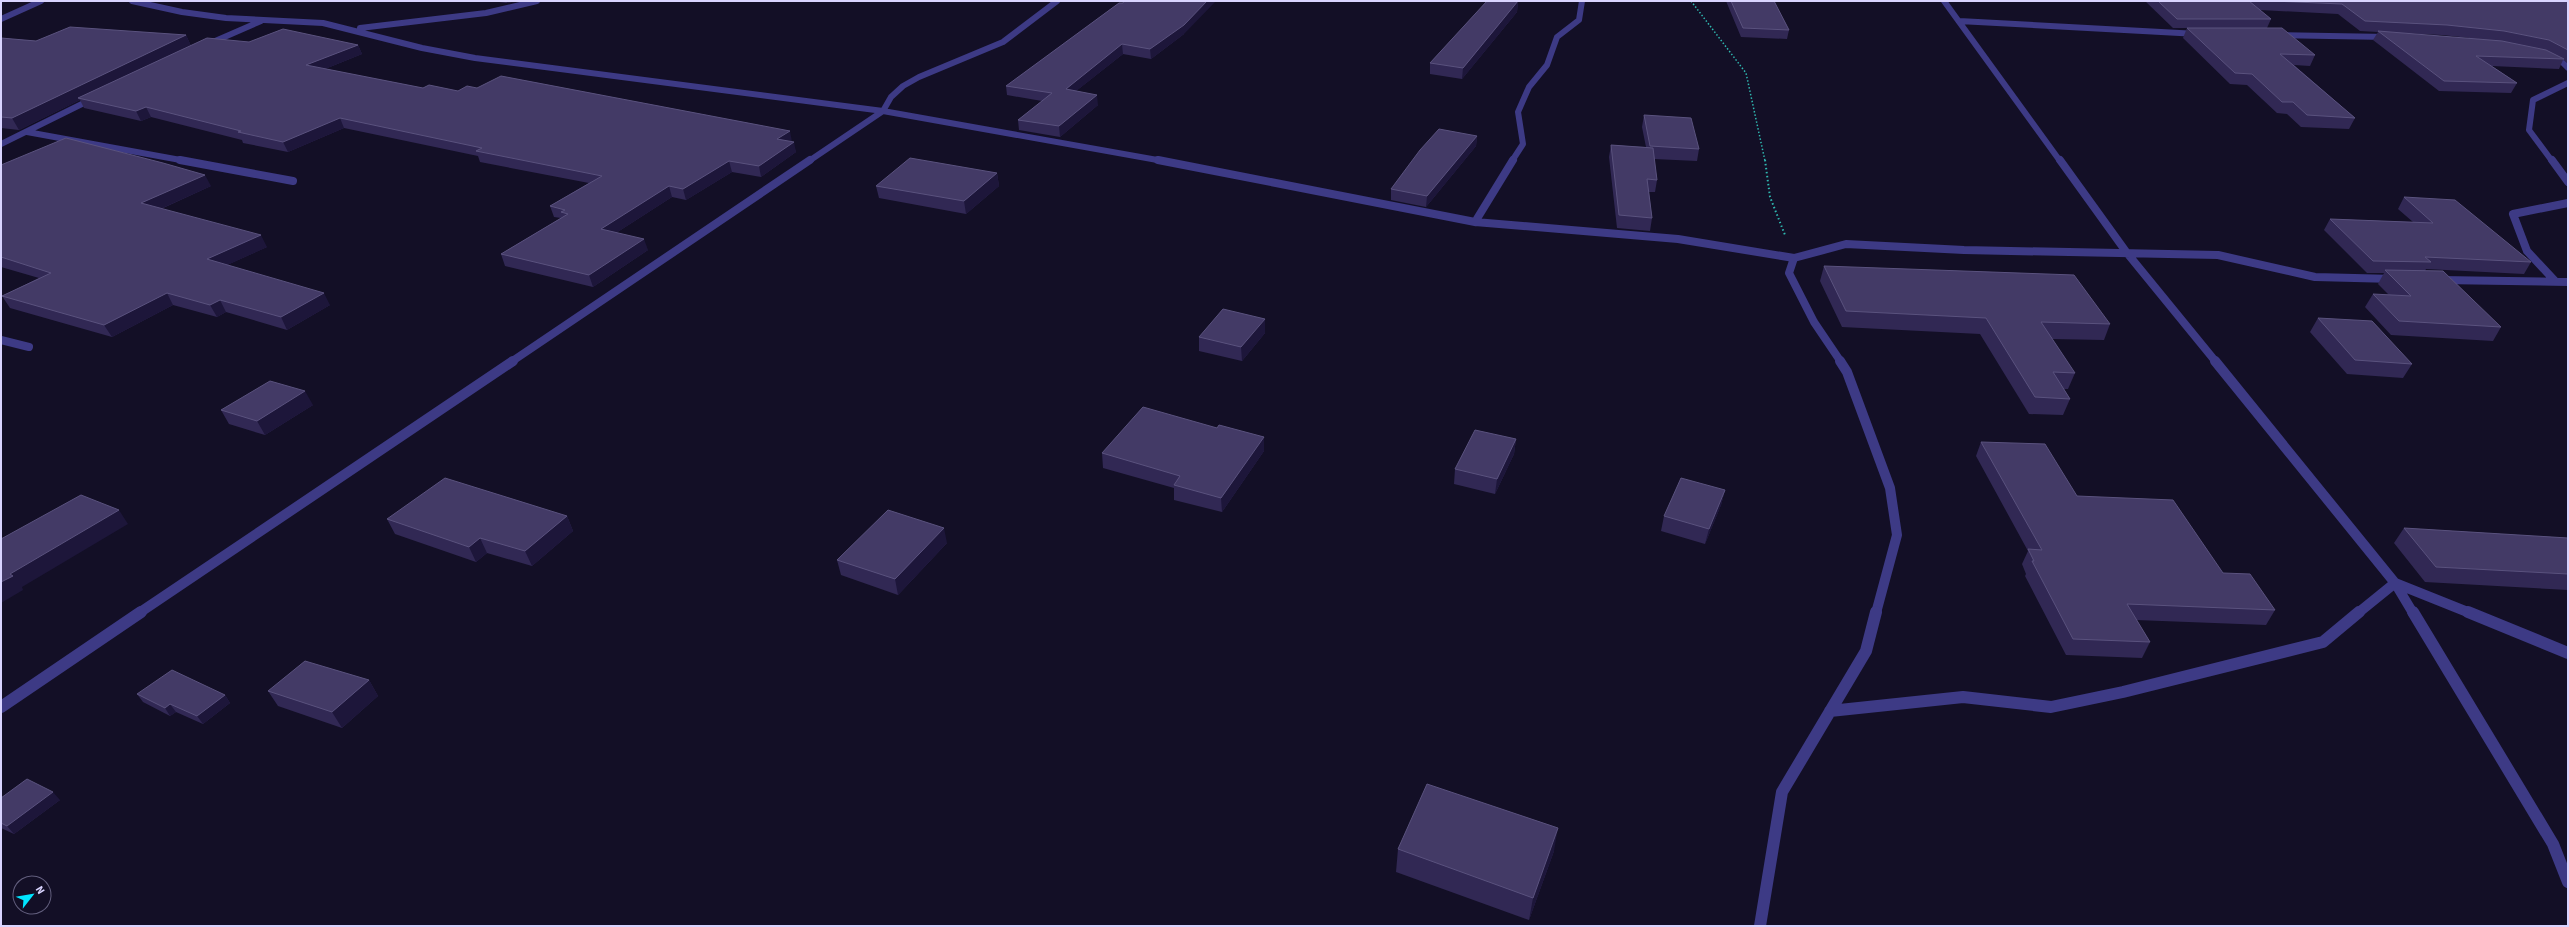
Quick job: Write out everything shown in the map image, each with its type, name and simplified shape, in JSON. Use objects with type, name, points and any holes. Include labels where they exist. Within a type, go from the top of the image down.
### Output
[{"type":"street","points":[[1,20],[41,1]]},
{"type":"street","points":[[132,1],[182,12],[226,18],[323,23],[354,29],[422,48],[475,58],[883,111],[944,121],[976,129],[1139,156],[1394,208],[1475,222],[1678,239],[1794,258],[1846,244],[1964,250],[2218,255],[2315,277],[2401,279]]},
{"type":"street","points":[[354,29],[486,13],[537,1]]},
{"type":"street","points":[[1,707],[883,111],[894,94],[909,83],[947,64],[1002,43],[1057,1]]},
{"type":"street","points":[[1475,222],[1523,144],[1518,112],[1529,87],[1548,65],[1557,37],[1579,20],[1582,1]]},
{"type":"street","points":[[1944,1],[2127,253],[2395,583],[2553,844],[2568,882]]},
{"type":"street","points":[[196,49],[265,19]]},
{"type":"street","points":[[1959,21],[2204,34]]},
{"type":"street","points":[[2267,35],[2393,37]]},
{"type":"street","points":[[2545,56],[2560,60],[2568,68]]},
{"type":"street","points":[[2568,83],[2533,100],[2529,130],[2568,182]]},
{"type":"street","points":[[1,144],[98,96]]},
{"type":"street","points":[[27,132],[293,182]]},
{"type":"street","points":[[2555,281],[2527,251],[2513,214],[2568,203]]},
{"type":"street","points":[[1760,926],[1782,792],[1866,651],[1897,535],[1890,488],[1847,372],[1814,322],[1789,273],[1794,258]]},
{"type":"street","points":[[2432,280],[2568,282]]},
{"type":"street","points":[[1,340],[29,347]]},
{"type":"street","points":[[1830,711],[1963,697],[2051,707],[2123,692],[2323,642],[2395,583]]},
{"type":"street","points":[[2395,583],[2568,653]]},
{"type":"path","points":[[1691,1],[1746,73],[1762,140],[1770,197],[1794,258]]},
{"type":"building","points":[[1124,1],[1207,1],[1184,25],[1150,49],[1122,44],[1066,89],[1097,95],[1059,126],[1018,120],[1052,93],[1006,86],[1119,3],[1123,3]]},
{"type":"building","points":[[1487,1],[1518,1],[1463,68],[1430,63]]},
{"type":"building","points":[[1731,1],[1774,1],[1789,30],[1743,28]]},
{"type":"building","points":[[2158,1],[2249,1],[2271,19],[2177,19]]},
{"type":"building","points":[[2272,1],[2568,1],[2568,50],[2549,40],[2504,31],[2447,25],[2365,21],[2342,4]]},
{"type":"building","points":[[70,27],[186,35],[12,118],[1,117],[1,38],[36,41]]},
{"type":"building","points":[[2187,28],[2282,28],[2315,55],[2280,54],[2355,118],[2307,115],[2293,102],[2282,102],[2252,74],[2235,73]]},
{"type":"building","points":[[283,29],[358,45],[306,65],[423,88],[429,85],[458,91],[467,86],[477,88],[501,76],[790,131],[777,139],[794,142],[759,166],[729,161],[683,189],[669,186],[601,229],[644,239],[589,275],[501,254],[568,214],[561,212],[565,210],[550,206],[602,176],[476,151],[482,148],[340,118],[283,142],[238,132],[241,131],[146,107],[136,111],[78,98],[207,38],[249,42]]},
{"type":"building","points":[[2378,31],[2502,41],[2546,50],[2564,59],[2476,56],[2517,83],[2444,81]]},
{"type":"building","points":[[1644,115],[1691,118],[1699,149],[1650,146]]},
{"type":"building","points":[[1439,129],[1477,136],[1427,196],[1391,189],[1420,150]]},
{"type":"building","points":[[66,138],[205,175],[141,203],[261,235],[207,259],[324,293],[281,317],[220,300],[210,305],[167,293],[104,325],[2,296],[51,273],[1,257],[1,165]]},
{"type":"building","points":[[1611,145],[1653,148],[1657,180],[1647,179],[1652,218],[1619,215]]},
{"type":"building","points":[[910,158],[997,173],[964,201],[876,186]]},
{"type":"building","points":[[2404,197],[2455,200],[2531,262],[2425,257],[2431,262],[2373,261],[2330,219],[2433,223]]},
{"type":"building","points":[[1824,266],[2074,275],[2110,324],[2041,322],[2075,373],[2053,372],[2070,399],[2035,397],[1986,318],[1846,311]]},
{"type":"building","points":[[2385,270],[2443,271],[2501,327],[2399,321],[2373,294],[2411,296]]},
{"type":"building","points":[[1223,309],[1265,319],[1241,347],[1199,337]]},
{"type":"building","points":[[2318,318],[2372,321],[2412,364],[2355,360]]},
{"type":"building","points":[[270,381],[305,391],[257,421],[221,410]]},
{"type":"building","points":[[1143,407],[1217,428],[1219,425],[1264,437],[1221,498],[1174,485],[1180,476],[1102,453]]},
{"type":"building","points":[[1475,430],[1516,439],[1497,479],[1455,469]]},
{"type":"building","points":[[1981,442],[2045,444],[2077,496],[2173,500],[2223,573],[2250,574],[2275,610],[2127,604],[2150,642],[2073,639],[2032,561],[2034,561],[2028,549],[2042,550]]},
{"type":"building","points":[[445,478],[567,516],[525,551],[480,538],[469,547],[387,519]]},
{"type":"building","points":[[1681,478],[1725,490],[1709,529],[1664,516]]},
{"type":"building","points":[[81,495],[119,510],[10,574],[13,576],[1,582],[1,539]]},
{"type":"building","points":[[888,510],[944,528],[895,579],[837,560]]},
{"type":"building","points":[[2404,528],[2568,538],[2568,574],[2436,567]]},
{"type":"building","points":[[305,661],[369,680],[332,712],[268,691]]},
{"type":"building","points":[[172,670],[225,695],[197,716],[170,704],[165,708],[137,694]]},
{"type":"building","points":[[27,779],[53,792],[7,826],[1,823],[1,798]]},
{"type":"building","points":[[1427,784],[1558,828],[1533,898],[1398,849]]}]
